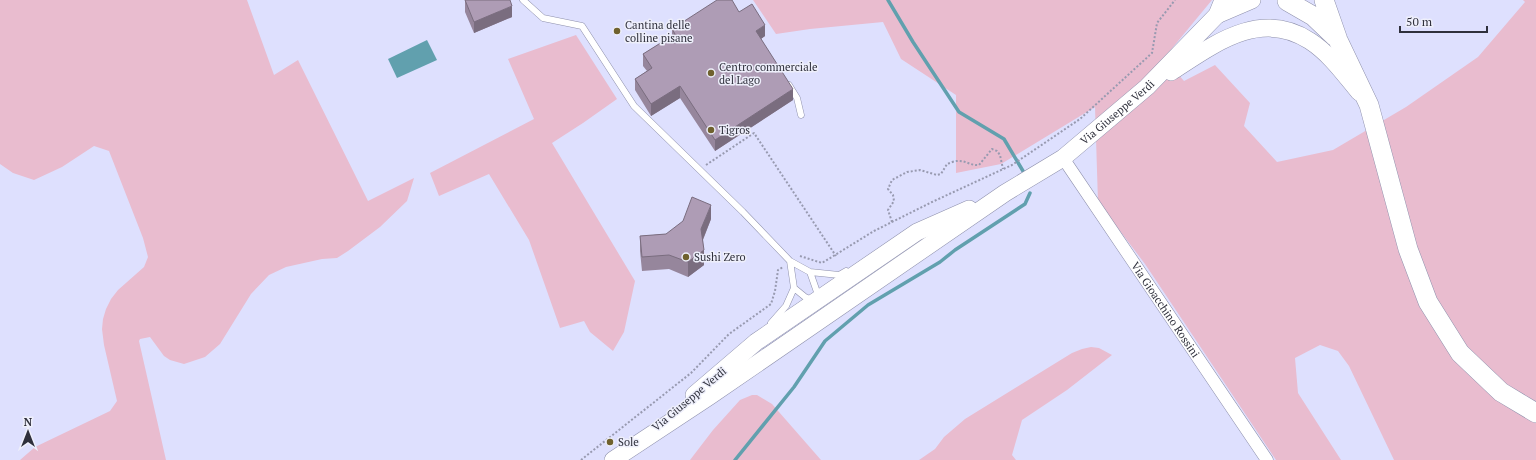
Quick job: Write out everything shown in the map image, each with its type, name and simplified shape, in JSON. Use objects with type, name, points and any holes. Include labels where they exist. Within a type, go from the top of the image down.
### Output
[{"type":"main road","name":"Via Giuseppe Verdi","points":[[618,457],[710,396],[1005,193],[1063,158],[1147,87],[1220,8],[1252,0]]},
{"type":"main road","points":[[1273,0],[1288,0],[1313,16],[1338,40]]},
{"type":"main road","points":[[1324,0],[1338,40],[1369,105],[1408,249],[1428,302],[1460,353],[1501,392],[1536,413]]},
{"type":"main road","points":[[1147,87],[1221,40],[1251,29],[1284,29],[1310,41],[1333,61],[1369,105]]},
{"type":"main road","name":"Via Giuseppe Verdi","points":[[618,457],[756,342],[917,232],[1005,193]]},
{"type":"main road","name":"Via Giuseppe Verdi","points":[[816,302],[833,302],[878,273],[898,266]]},
{"type":"main road","name":"Via Giuseppe Verdi","points":[[764,359],[814,314],[816,302]]},
{"type":"street","name":"Via Gioacchino Rossini","points":[[1063,158],[1267,460]]},
{"type":"lane","points":[[524,0],[543,18],[582,26],[634,106],[743,212],[790,261],[810,272],[839,275],[917,232]]},
{"type":"lane","points":[[785,78],[797,98],[801,115]]},
{"type":"lane","points":[[756,342],[786,306],[794,288],[790,261]]},
{"type":"lane","points":[[794,288],[805,297],[816,302],[817,292],[810,272]]},
{"type":"path","points":[[581,460],[691,373],[729,334],[771,304],[775,291],[778,270],[790,261],[800,256],[822,263],[836,256],[874,231],[1003,169],[1026,156],[1080,120],[1152,54],[1157,23],[1175,0]]},
{"type":"path","points":[[691,162],[697,157],[706,165],[754,133],[836,256]]},
{"type":"path","points":[[892,222],[888,210],[894,201],[893,195],[888,189],[892,180],[907,172],[920,170],[937,175],[942,174],[947,164],[956,161],[979,166],[992,149],[997,151],[1000,156],[1003,169]]},
{"type":"shaded area","points":[[0,0],[247,0],[274,75],[298,60],[368,201],[414,178],[407,201],[380,227],[348,251],[337,258],[322,259],[286,267],[269,275],[251,294],[220,344],[205,357],[184,364],[170,360],[164,356],[150,337],[140,339],[139,341],[166,460],[20,460],[35,447],[110,411],[117,401],[104,345],[102,329],[103,319],[111,299],[118,290],[144,267],[148,257],[143,238],[109,151],[94,146],[62,167],[34,180],[13,173],[0,164]]},
{"type":"shaded area","points":[[753,0],[1212,0],[1164,58],[1184,81],[1215,65],[1250,103],[1244,126],[1277,162],[1333,150],[1406,107],[1478,57],[1525,2],[1523,0],[1536,0],[1536,460],[1394,460],[1349,366],[1338,351],[1320,345],[1295,358],[1298,393],[1341,460],[1276,460],[1145,264],[1098,202],[1095,107],[1001,164],[956,173],[956,95],[901,59],[883,22],[776,34]]},
{"type":"shaded area","points":[[576,35],[617,99],[552,143],[635,281],[624,332],[613,351],[590,332],[584,321],[560,328],[529,240],[489,174],[439,196],[430,173],[534,119],[508,59]]},
{"type":"shaded area","points":[[427,40],[437,60],[397,78],[388,59]]},
{"type":"shaded area","points":[[1091,347],[1099,348],[1112,355],[1067,390],[1022,420],[1012,455],[1016,460],[919,460],[935,449],[944,437],[965,419],[1072,353]]},
{"type":"shaded area","points":[[752,395],[757,395],[772,404],[821,460],[690,460],[713,430],[740,400]]},
{"type":"building","points":[[465,0],[510,0],[512,6],[474,22]]},
{"type":"building","name":"Centro commerciale del Lago","points":[[717,0],[732,0],[739,12],[752,4],[765,25],[756,31],[793,89],[715,140],[680,86],[651,104],[635,79],[652,68],[643,54],[675,34],[672,29]]},
{"type":"building","points":[[692,197],[711,205],[701,229],[704,250],[688,262],[669,255],[642,257],[640,236],[666,234],[683,221]]},
{"type":"waterway","points":[[888,0],[913,42],[959,112],[1004,139],[1023,171]]},
{"type":"waterway","points":[[735,460],[794,387],[825,341],[868,305],[940,262],[955,250],[1025,204],[1030,193]]},
{"type":"place","name":"Cantina delle colline pisane","points":[[617,31]]},
{"type":"place","name":"Centro commerciale del Lago","points":[[711,73]]},
{"type":"place","name":"Tigros","points":[[711,130]]},
{"type":"place","name":"Sushi Zero","points":[[686,257]]},
{"type":"place","name":"Sole","points":[[610,442]]}]
